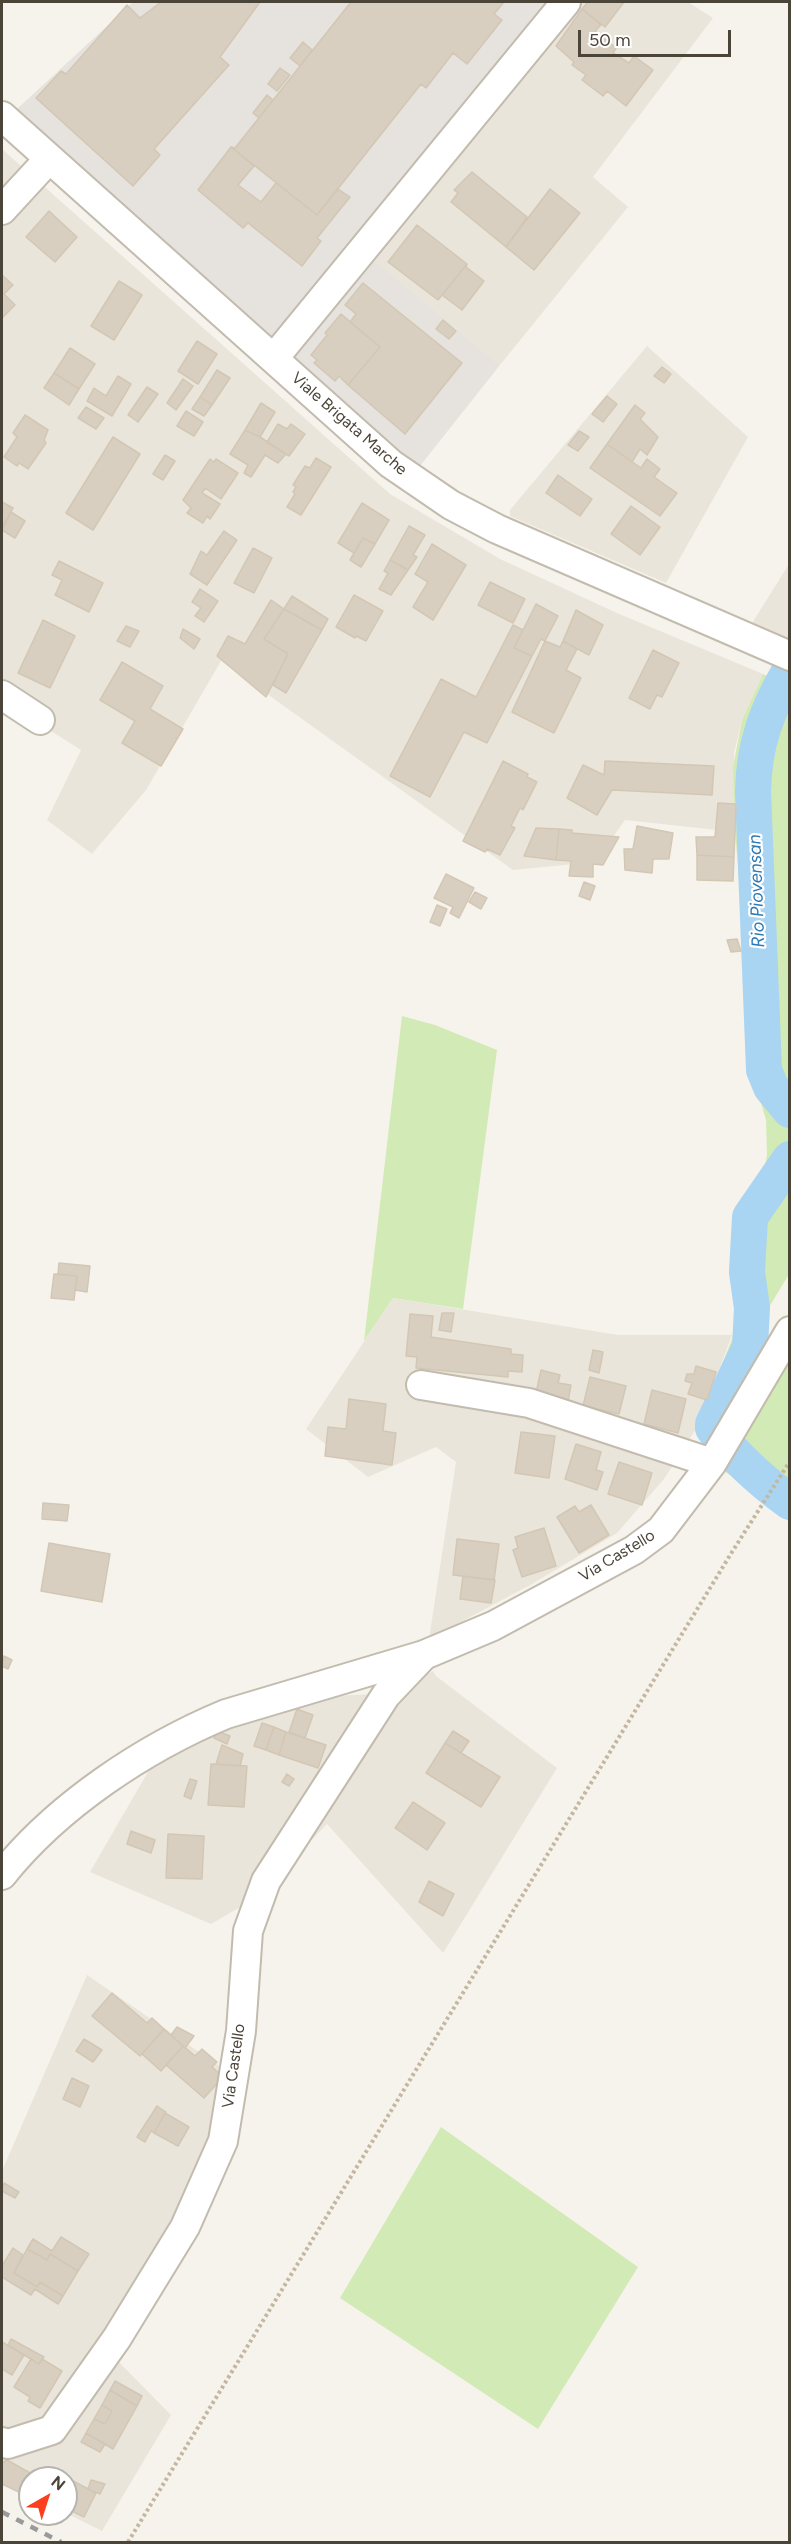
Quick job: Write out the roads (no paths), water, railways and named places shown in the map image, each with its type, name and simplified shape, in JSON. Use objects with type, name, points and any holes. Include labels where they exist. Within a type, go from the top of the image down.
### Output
[{"type":"street","points":[[274,358],[566,2]]},
{"type":"street","name":"Viale Brigata Marche","points":[[2,116],[391,464],[451,506],[497,529],[789,656]]},
{"type":"street","points":[[2,210],[49,159]]},
{"type":"street","points":[[2,696],[40,720]]},
{"type":"street","name":"Via Castello","points":[[2,1875],[69,1808],[139,1756],[226,1714],[424,1655],[493,1626],[634,1550],[661,1530],[714,1459],[789,1331]]},
{"type":"street","points":[[421,1385],[529,1403],[714,1459]]},
{"type":"street","name":"Via Castello","points":[[2,2442],[8,2444],[52,2430],[117,2338],[185,2227],[223,2141],[241,2031],[248,1932],[266,1881],[386,1695],[424,1655]]},
{"type":"waterway","name":"Rio Piovensan","points":[[790,670],[763,728],[756,757],[753,791],[764,1070],[771,1087],[790,1110]]},
{"type":"waterway","name":"Rio Piovensan","points":[[790,1159],[750,1217],[747,1272],[752,1308],[750,1347],[713,1424],[713,1428],[721,1439],[739,1459],[790,1502]]},
{"type":"railway","points":[[2,2512],[61,2542]]}]
